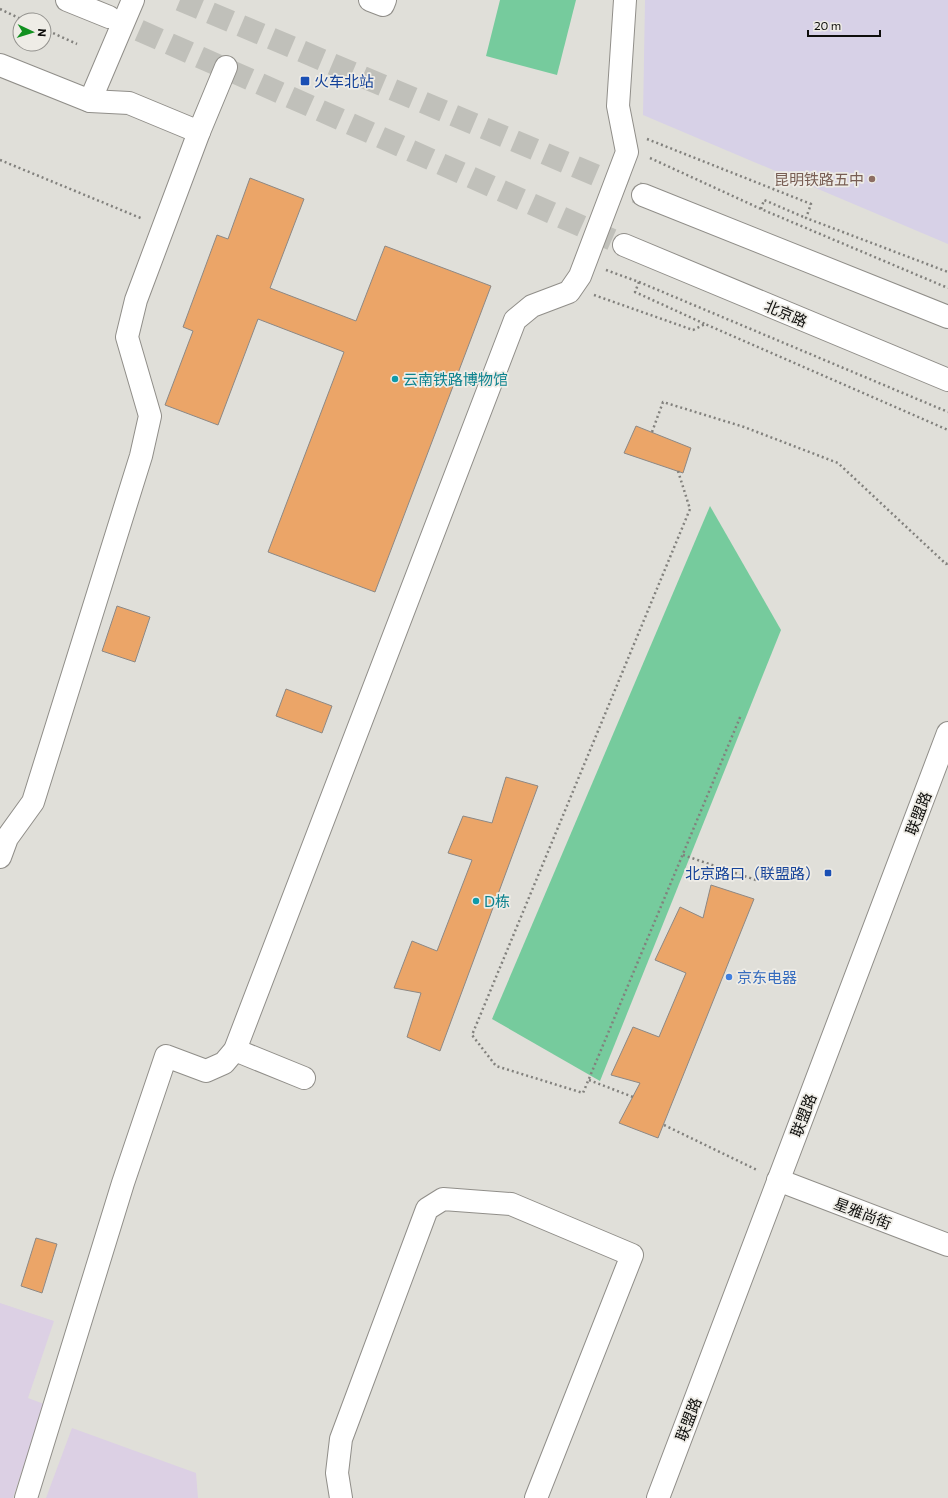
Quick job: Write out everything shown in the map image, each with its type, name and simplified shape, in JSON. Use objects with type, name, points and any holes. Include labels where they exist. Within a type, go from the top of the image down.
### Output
[{"type":"street","points":[[67,0],[109,17]]},
{"type":"street","points":[[90,101],[133,0]]},
{"type":"street","points":[[370,0],[383,5],[384,0]]},
{"type":"street","points":[[26,1498],[123,1183],[166,1056],[206,1071],[224,1064],[235,1050],[515,320],[532,306],[569,292],[580,276],[627,152],[618,106],[625,0]]},
{"type":"street","points":[[0,65],[90,101],[129,103],[199,132]]},
{"type":"street","points":[[0,857],[7,838],[33,802],[141,456],[150,416],[127,337],[136,300],[199,132],[226,67]]},
{"type":"street","points":[[643,196],[948,317]]},
{"type":"street","name":"北京路","points":[[624,245],[948,380]]},
{"type":"street","name":"联盟路","points":[[658,1498],[948,733]]},
{"type":"street","points":[[235,1050],[304,1078]]},
{"type":"street","name":"星雅尚街","points":[[778,1180],[948,1245]]},
{"type":"street","points":[[341,1498],[337,1473],[341,1439],[427,1209],[442,1199],[511,1204],[632,1255],[536,1498]]},
{"type":"path","points":[[0,10],[12,15]]},
{"type":"path","points":[[52,33],[77,44]]},
{"type":"path","points":[[625,139],[644,137],[811,204],[806,218]]},
{"type":"path","points":[[645,156],[761,209],[948,288]]},
{"type":"path","points":[[0,160],[163,227]]},
{"type":"path","points":[[761,209],[764,200],[806,218],[948,272]]},
{"type":"path","points":[[604,270],[639,282],[948,412]]},
{"type":"path","points":[[639,282],[635,292],[948,430]]},
{"type":"path","points":[[569,292],[596,296],[693,330],[705,324]]},
{"type":"path","points":[[652,432],[663,402],[744,427],[838,463],[946,564],[948,563]]},
{"type":"path","points":[[678,471],[690,509],[472,1035],[496,1066],[583,1093],[741,715]]},
{"type":"path","points":[[683,855],[756,880]]},
{"type":"path","points":[[589,1080],[633,1097]]},
{"type":"path","points":[[664,1125],[778,1180]]},
{"type":"shaded area","name":"昆明铁路五中","points":[[645,0],[948,0],[948,244],[643,115]]},
{"type":"shaded area","points":[[0,1303],[54,1321],[28,1398],[44,1404],[13,1498],[0,1498]]},
{"type":"shaded area","points":[[72,1428],[196,1473],[198,1498],[46,1498]]},
{"type":"green space","points":[[500,0],[576,0],[557,75],[486,56]]},
{"type":"green space","points":[[710,506],[781,630],[600,1081],[492,1019]]},
{"type":"building","name":"云南铁路博物馆","points":[[250,178],[304,199],[270,288],[356,321],[385,246],[491,286],[375,592],[268,552],[344,352],[258,319],[218,425],[165,405],[193,331],[183,327],[217,235],[228,239]]},
{"type":"building","points":[[636,426],[691,448],[683,473],[624,453]]},
{"type":"building","points":[[117,606],[150,617],[135,662],[102,651]]},
{"type":"building","points":[[286,689],[332,706],[322,733],[276,716]]},
{"type":"building","name":"D栋","points":[[506,777],[538,786],[440,1051],[407,1037],[421,993],[394,988],[412,941],[437,951],[472,860],[448,853],[463,816],[492,823]]},
{"type":"building","points":[[711,885],[754,899],[658,1138],[619,1123],[640,1083],[611,1075],[633,1027],[659,1037],[686,973],[655,960],[680,907],[703,918]]},
{"type":"building","points":[[36,1238],[57,1244],[42,1293],[21,1286]]},
{"type":"tunnel","points":[[180,0],[643,195]]},
{"type":"tunnel","points":[[109,17],[624,245]]},
{"type":"place","name":"火车北站","points":[[305,81]]},
{"type":"place","name":"昆明铁路五中","points":[[872,179]]},
{"type":"place","name":"云南铁路博物馆","points":[[395,379]]},
{"type":"place","name":"北京路口（联盟路）","points":[[828,873]]},
{"type":"place","name":"D栋","points":[[476,901]]},
{"type":"place","name":"京东电器","points":[[729,977]]}]
